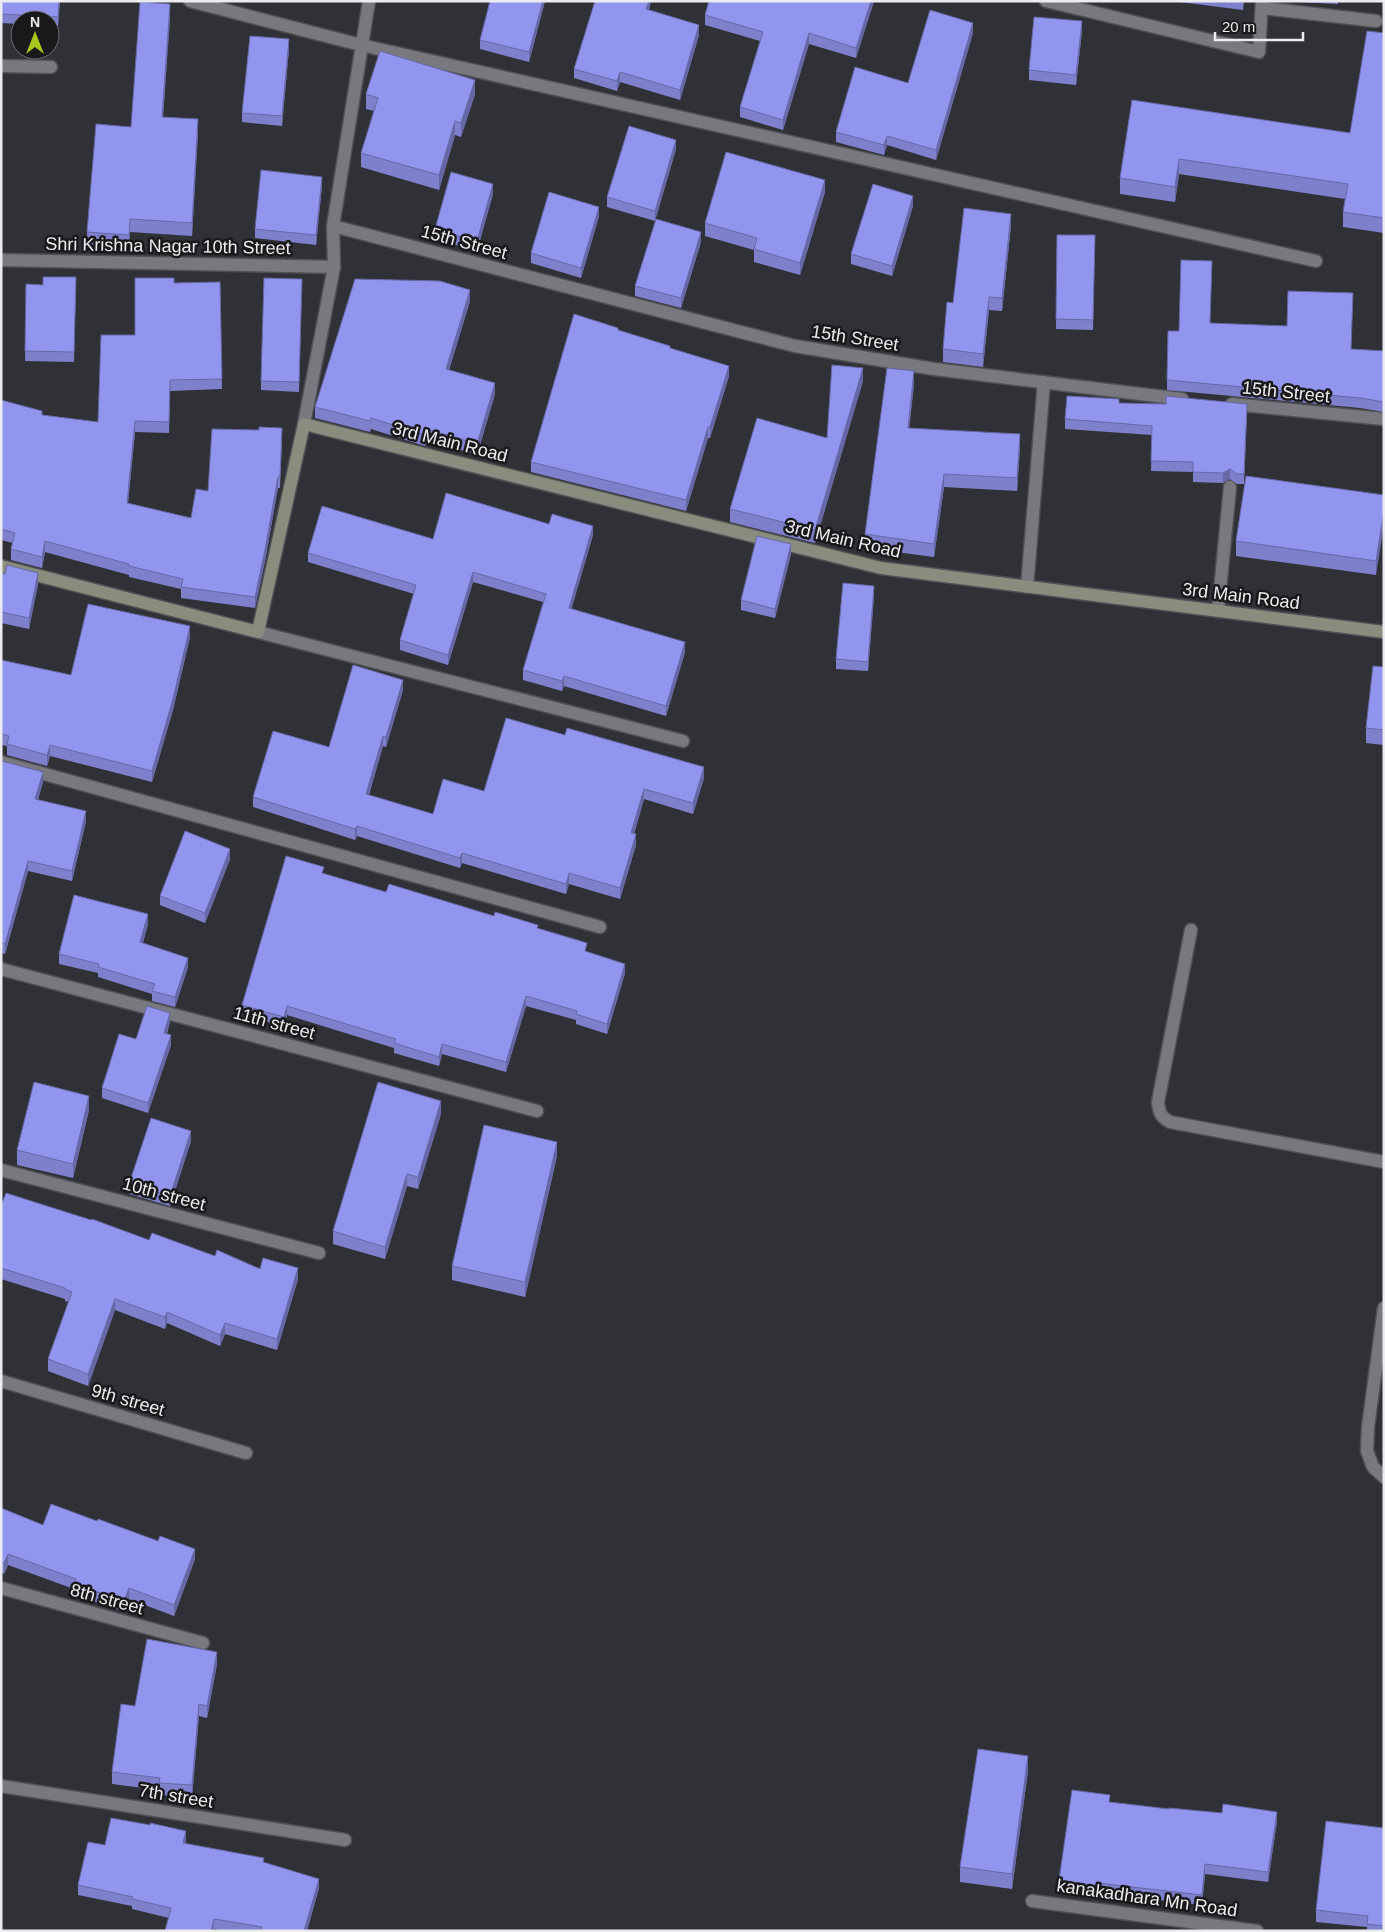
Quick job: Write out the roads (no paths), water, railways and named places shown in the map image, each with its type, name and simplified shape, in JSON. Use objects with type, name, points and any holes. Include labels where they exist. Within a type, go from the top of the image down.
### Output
[{"type":"street","points":[[190,1],[361,45],[1316,261]]},
{"type":"street","points":[[258,632],[304,424],[334,267],[333,226],[368,1]]},
{"type":"street","points":[[1046,1],[1259,52],[1262,4],[1376,20]]},
{"type":"street","points":[[1,66],[50,67]]},
{"type":"street","name":"15th Street","points":[[333,226],[795,346],[934,369],[1198,401]]},
{"type":"street","name":"Shri Krishna Nagar 10th Street","points":[[1,260],[334,267]]},
{"type":"street","points":[[1027,587],[1044,382]]},
{"type":"street","name":"15th Street","points":[[1218,403],[1384,419]]},
{"type":"street","name":"3rd Main Road","points":[[304,424],[881,568],[1384,632]]},
{"type":"street","points":[[1218,611],[1230,487]]},
{"type":"street","points":[[1,566],[684,741]]},
{"type":"street","points":[[1,762],[600,928]]},
{"type":"street","points":[[1191,930],[1158,1102],[1159,1112],[1162,1117],[1170,1122],[1384,1162]]},
{"type":"street","name":"11th street","points":[[1,969],[537,1111]]},
{"type":"street","name":"10th street","points":[[1,1170],[318,1253]]},
{"type":"street","points":[[1384,1308],[1368,1427],[1367,1451],[1373,1466],[1384,1478]]},
{"type":"street","name":"9th street","points":[[1,1380],[246,1452]]},
{"type":"street","name":"8th street","points":[[1,1588],[203,1644]]},
{"type":"street","name":"7th street","points":[[1,1786],[344,1840]]},
{"type":"street","name":"kanakadhara Mn Road","points":[[1032,1901],[1257,1931]]}]
